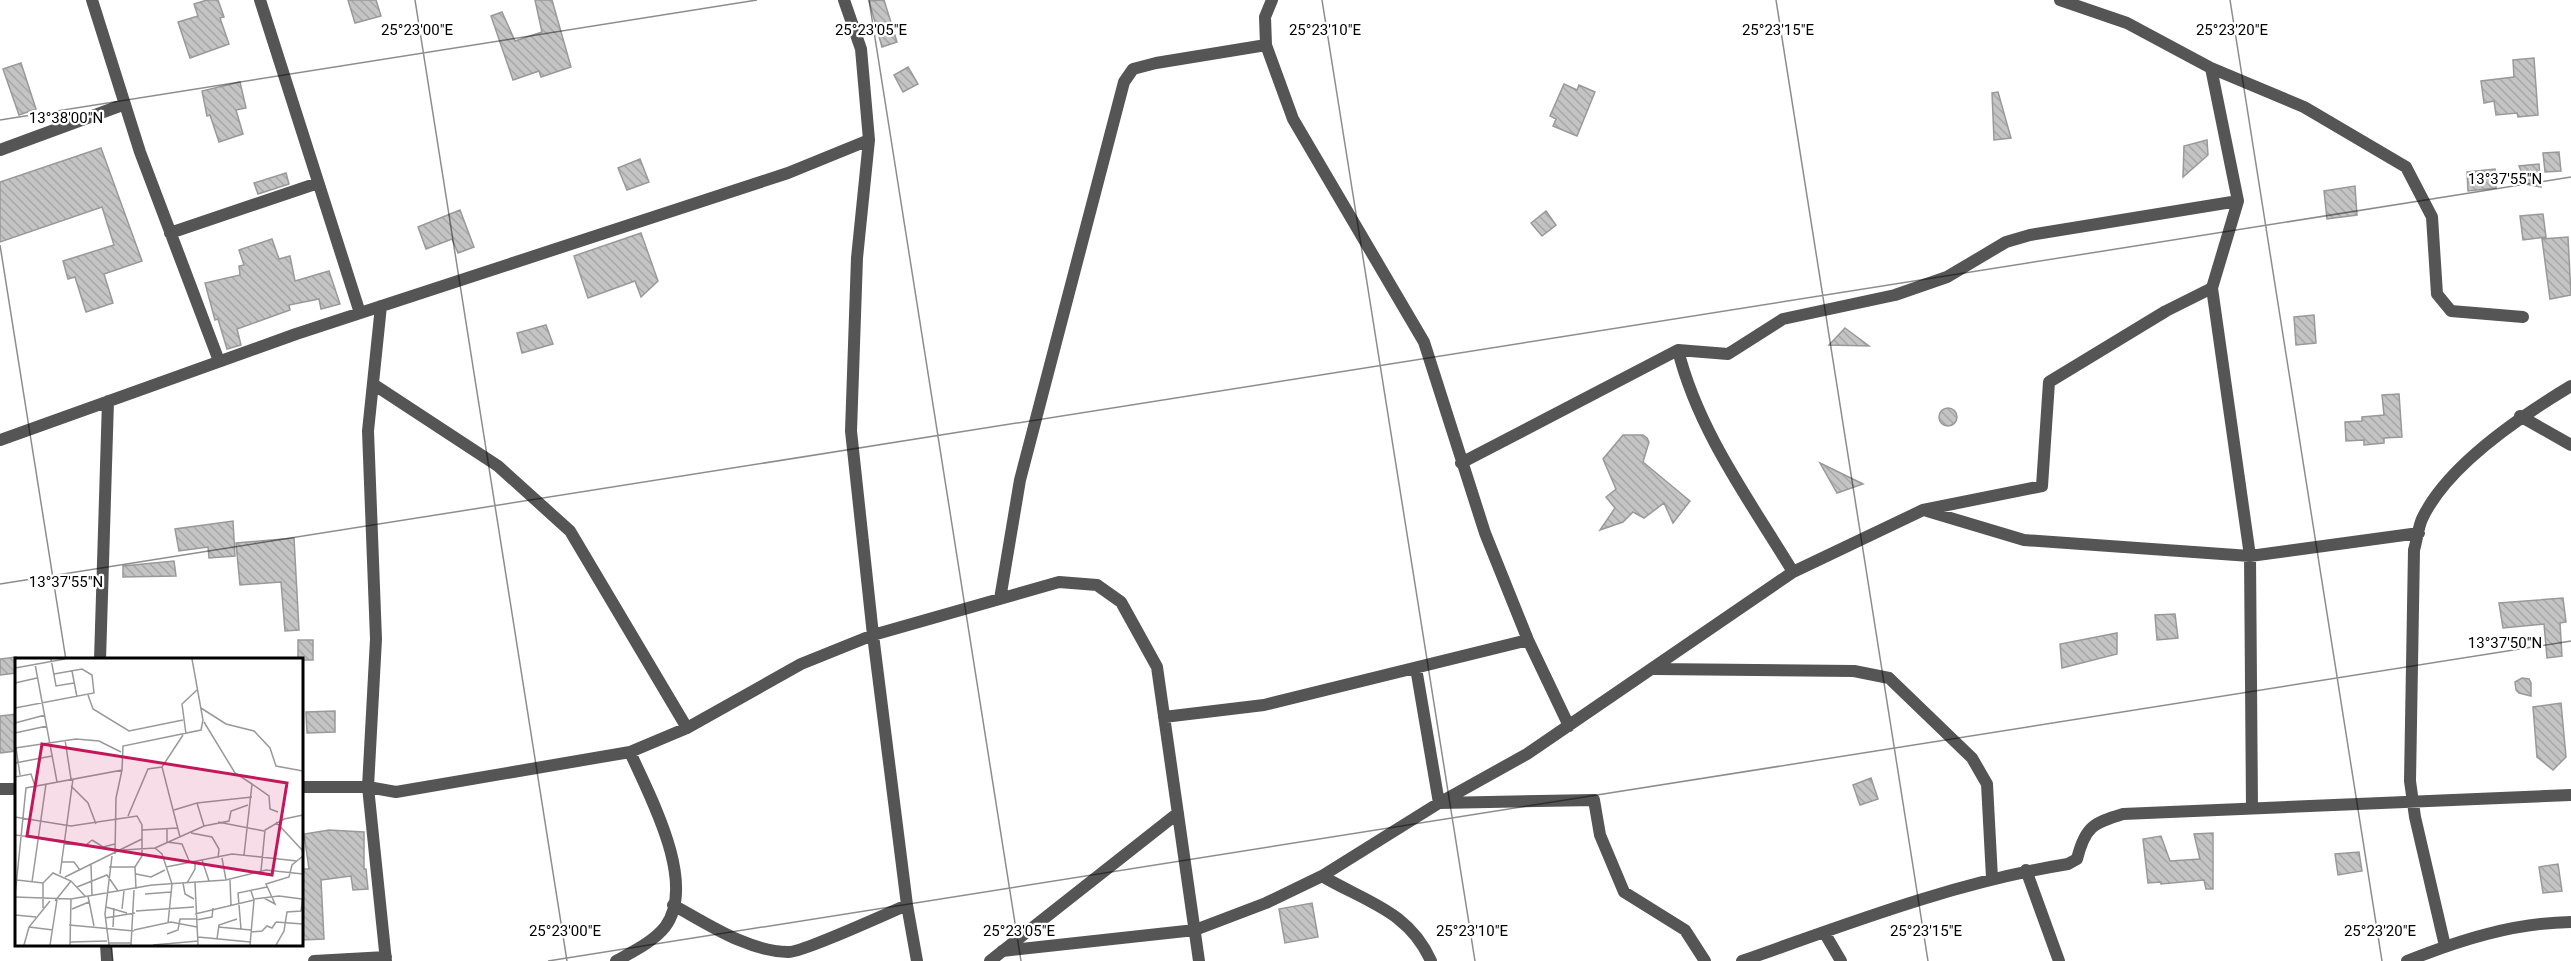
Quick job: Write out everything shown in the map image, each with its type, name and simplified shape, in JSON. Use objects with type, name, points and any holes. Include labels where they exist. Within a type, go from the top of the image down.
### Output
[{"type":"street","points":[[92,0],[170,233],[219,361]]},
{"type":"street","points":[[260,0],[360,313]]},
{"type":"street","points":[[844,0],[861,49],[869,140],[856,258],[850,431],[907,905],[918,961]]},
{"type":"street","points":[[1272,0],[1265,17],[1266,45],[1293,119],[1424,342],[1485,533],[1528,640],[1569,726]]},
{"type":"street","points":[[2060,0],[2127,23],[2211,68],[2304,107],[2406,167],[2432,217],[2437,294],[2451,311],[2523,317]]},
{"type":"street","points":[[1000,599],[1020,480],[1124,82],[1133,69],[1266,45]]},
{"type":"street","points":[[2211,68],[2238,201],[2212,288],[2250,556],[2252,808]]},
{"type":"street","points":[[0,150],[125,104]]},
{"type":"street","points":[[0,440],[360,313],[788,173],[869,140]]},
{"type":"street","points":[[170,233],[318,183]]},
{"type":"street","points":[[1461,463],[1678,350],[1728,354],[1783,319],[1895,295],[1947,277],[2006,242],[2030,235],[2238,201]]},
{"type":"street","points":[[1002,951],[1195,930],[1266,903],[1322,876],[1439,803],[1527,754],[1655,669],[1793,572],[1923,510],[2042,486],[2049,382],[2166,311],[2212,288]]},
{"type":"street","points":[[314,961],[386,959],[368,787],[376,639],[368,431],[381,306]]},
{"type":"street","points":[[1678,350],[1686,382],[1704,424],[1793,572]]},
{"type":"street","points":[[373,384],[498,466],[570,531],[687,728]]},
{"type":"street","points":[[2445,946],[2410,781],[2414,550],[2422,519],[2446,482],[2520,416],[2571,386]]},
{"type":"street","points":[[100,658],[108,401]]},
{"type":"street","points":[[2520,416],[2571,445]]},
{"type":"street","points":[[1923,510],[2024,540],[2250,556],[2418,533]]},
{"type":"street","points":[[303,787],[368,787],[396,792],[630,752],[687,728],[801,664],[873,635],[1059,582],[1097,585],[1121,602],[1157,667],[1199,961]]},
{"type":"street","points":[[1164,717],[1264,705],[1528,640]]},
{"type":"street","points":[[1416,668],[1439,803]]},
{"type":"street","points":[[1655,669],[1854,671],[1889,678],[1972,758],[1987,784],[1992,878]]},
{"type":"street","points":[[616,961],[642,946],[665,926],[674,905],[676,877],[671,847],[630,752]]},
{"type":"street","points":[[1742,961],[1756,959],[1912,901],[1992,878],[2068,864],[2077,859],[2087,832],[2097,822],[2123,814],[2571,795]]},
{"type":"street","points":[[1439,803],[1594,800],[1600,835],[1624,892],[1685,930],[1705,961]]},
{"type":"street","points":[[990,961],[1178,813]]},
{"type":"street","points":[[2026,870],[2059,961]]},
{"type":"street","points":[[1322,876],[1398,916],[1413,930],[1431,961]]},
{"type":"street","points":[[674,905],[727,934],[790,957],[907,905]]},
{"type":"street","points":[[2407,961],[2445,946],[2501,929],[2571,922]]},
{"type":"street","points":[[1824,932],[1840,961]]},
{"type":"street","points":[[106,946],[107,961]]},
{"type":"building","points":[[207,0],[218,0],[224,17],[220,18],[229,44],[190,58],[178,22],[198,16],[194,4]]},
{"type":"building","points":[[348,0],[376,0],[381,16],[355,23]]},
{"type":"building","points":[[535,0],[552,0],[571,67],[541,77],[539,71],[513,80],[491,16],[502,12],[515,41],[542,32]]},
{"type":"building","points":[[884,0],[897,42],[882,47],[869,1]]},
{"type":"building","points":[[2534,58],[2538,115],[2518,117],[2517,113],[2496,115],[2494,101],[2484,103],[2481,81],[2514,77],[2513,60]]},
{"type":"building","points":[[21,63],[36,109],[19,115],[3,69]]},
{"type":"building","points":[[908,67],[918,84],[903,92],[894,75]]},
{"type":"building","points":[[240,82],[246,108],[236,110],[243,134],[219,142],[210,115],[207,116],[202,91]]},
{"type":"building","points":[[1564,84],[1577,90],[1579,85],[1595,92],[1577,136],[1553,126],[1556,119],[1550,116]]},
{"type":"building","points":[[1998,92],[2011,138],[1994,140],[1992,93]]},
{"type":"building","points":[[2207,140],[2208,155],[2183,177],[2184,146]]},
{"type":"building","points":[[101,148],[142,261],[104,274],[113,303],[86,312],[75,277],[68,279],[63,261],[114,245],[102,207],[0,242],[0,182]]},
{"type":"building","points":[[2559,152],[2561,171],[2545,172],[2543,153]]},
{"type":"building","points":[[640,159],[649,182],[627,190],[618,168]]},
{"type":"building","points":[[2539,164],[2541,187],[2526,184],[2519,166]]},
{"type":"building","points":[[2495,169],[2496,188],[2468,191],[2467,172]]},
{"type":"building","points":[[286,173],[289,184],[258,194],[254,183]]},
{"type":"building","points":[[2355,186],[2357,215],[2327,219],[2324,191]]},
{"type":"building","points":[[460,210],[474,247],[458,253],[452,239],[426,249],[418,227]]},
{"type":"building","points":[[1546,211],[1556,225],[1542,236],[1531,223]]},
{"type":"building","points":[[2543,214],[2546,237],[2523,240],[2520,216]]},
{"type":"building","points":[[641,233],[658,281],[641,297],[635,281],[588,298],[574,256]]},
{"type":"building","points":[[2568,237],[2571,295],[2550,299],[2542,239]]},
{"type":"building","points":[[272,239],[279,259],[290,256],[295,281],[329,271],[340,304],[321,309],[319,299],[289,305],[290,310],[237,329],[241,345],[227,349],[218,319],[215,320],[205,283],[240,275],[239,266],[244,265],[239,250]]},
{"type":"building","points":[[2314,315],[2316,343],[2296,345],[2294,317]]},
{"type":"building","points":[[546,325],[553,344],[522,353],[517,333]]},
{"type":"building","points":[[1845,328],[1869,346],[1829,345]]},
{"type":"building","points":[[2399,394],[2402,437],[2384,438],[2384,443],[2364,445],[2364,440],[2346,441],[2345,422],[2362,421],[2362,417],[2384,415],[2382,395]]},
{"type":"building","points":[[1948,408],[1954,411],[1957,417],[1954,423],[1948,426],[1942,423],[1939,417],[1942,411]]},
{"type":"building","points":[[1623,435],[1643,435],[1647,438],[1649,442],[1643,462],[1690,501],[1673,523],[1664,503],[1644,518],[1633,512],[1623,522],[1600,530],[1615,508],[1606,497],[1616,489],[1603,459]]},
{"type":"building","points":[[1820,463],[1863,484],[1837,493]]},
{"type":"building","points":[[233,521],[235,556],[209,558],[208,547],[179,551],[175,529]]},
{"type":"building","points":[[294,538],[299,630],[285,631],[281,582],[240,585],[236,543]]},
{"type":"building","points":[[174,561],[176,576],[123,577],[123,566]]},
{"type":"building","points":[[2563,598],[2566,622],[2560,623],[2562,656],[2547,658],[2544,624],[2503,628],[2499,603]]},
{"type":"building","points":[[2175,614],[2178,638],[2157,640],[2155,615]]},
{"type":"building","points":[[2117,633],[2117,654],[2062,668],[2060,644]]},
{"type":"building","points":[[298,640],[313,640],[313,660],[298,658]]},
{"type":"building","points":[[16,657],[15,673],[0,675],[0,659]]},
{"type":"building","points":[[2522,678],[2529,679],[2531,683],[2531,696],[2516,690],[2515,682]]},
{"type":"building","points":[[2561,703],[2566,757],[2553,770],[2537,757],[2533,707]]},
{"type":"building","points":[[335,711],[335,732],[307,733],[306,712]]},
{"type":"building","points":[[15,714],[15,751],[0,753],[0,716]]},
{"type":"building","points":[[1871,778],[1878,799],[1860,805],[1853,785]]},
{"type":"building","points":[[329,830],[364,832],[364,869],[366,869],[368,889],[353,890],[351,876],[321,880],[324,939],[303,940],[303,869],[309,869],[304,834]]},
{"type":"building","points":[[2213,833],[2213,889],[2206,889],[2204,880],[2148,883],[2143,839],[2161,836],[2170,861],[2200,859],[2194,834]]},
{"type":"building","points":[[2359,852],[2362,871],[2338,875],[2335,854]]},
{"type":"building","points":[[2558,864],[2562,891],[2543,893],[2539,867]]},
{"type":"building","points":[[1312,903],[1318,937],[1285,943],[1279,909]]}]
